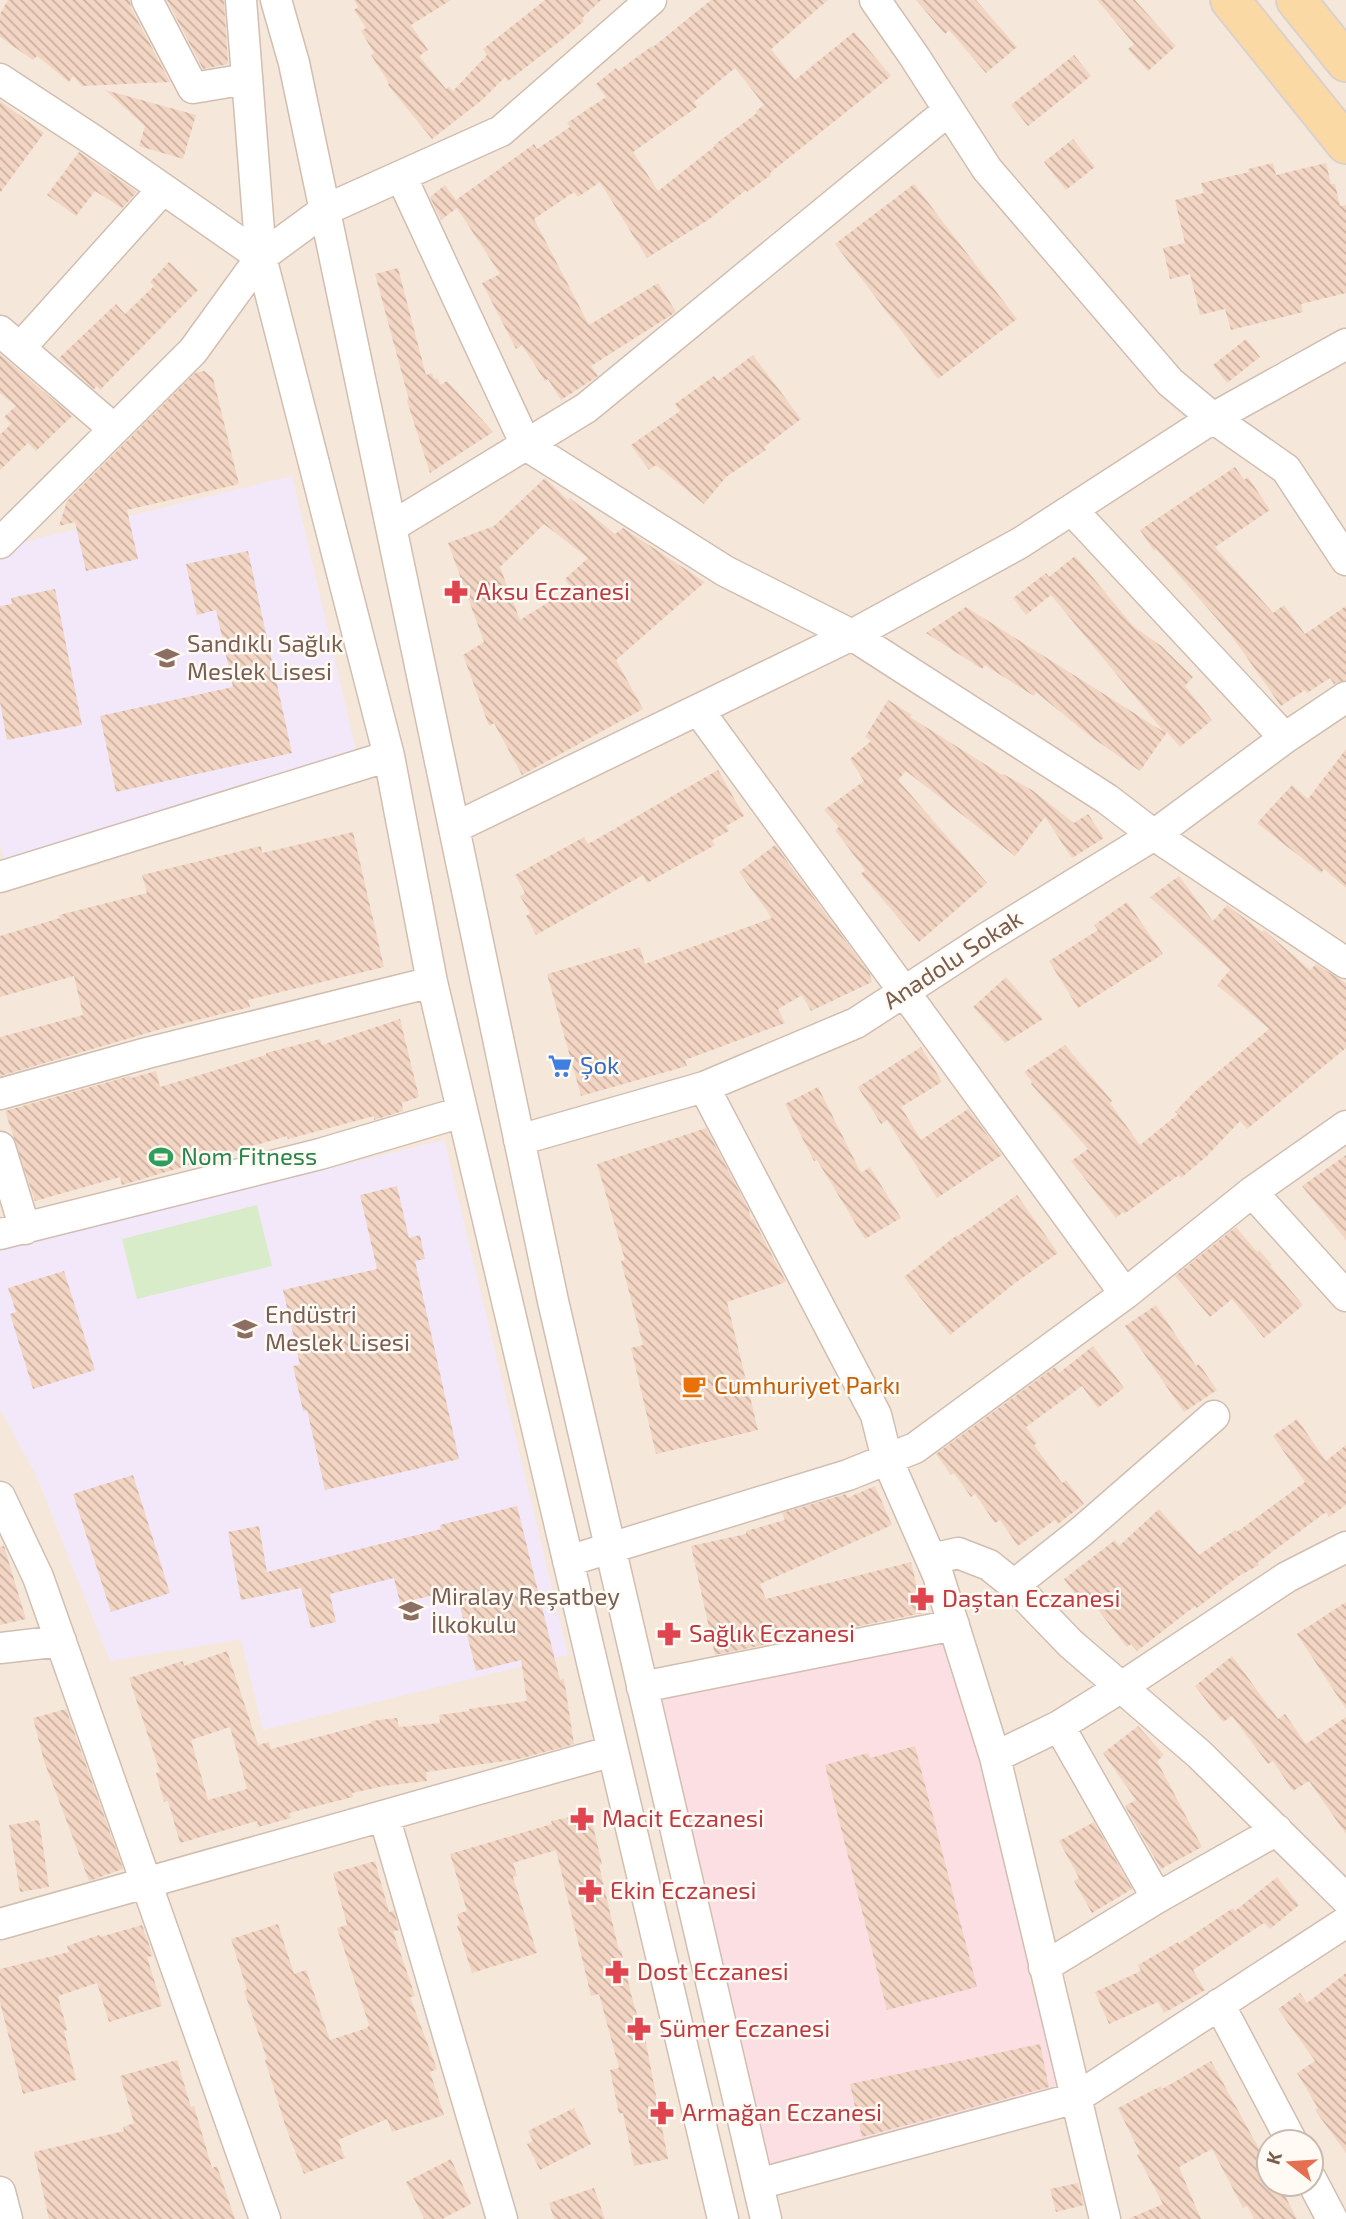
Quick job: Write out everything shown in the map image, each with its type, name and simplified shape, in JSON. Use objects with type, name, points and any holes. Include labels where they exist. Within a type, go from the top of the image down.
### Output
[{"type":"main road","points":[[1230,0],[1346,144]]},
{"type":"main road","points":[[1296,0],[1346,62]]},
{"type":"street","points":[[147,0],[192,88],[247,79]]},
{"type":"street","points":[[241,0],[261,257],[389,756],[432,982],[723,2219]]},
{"type":"street","points":[[276,0],[294,63],[553,1301],[766,2219]]},
{"type":"street","points":[[0,543],[193,351],[261,257],[325,210],[501,131],[651,0]]},
{"type":"street","points":[[875,0],[987,169],[1170,382],[1213,418],[1286,470],[1346,559]]},
{"type":"street","points":[[0,79],[261,257]]},
{"type":"street","points":[[391,527],[586,408],[949,110]]},
{"type":"street","points":[[401,176],[526,444],[724,571],[852,635],[1107,799],[1154,835],[1346,963]]},
{"type":"street","points":[[114,429],[11,339],[163,189]]},
{"type":"street","points":[[454,828],[852,635],[1020,543],[1213,418],[1346,344]]},
{"type":"street","points":[[1072,510],[1285,738]]},
{"type":"street","name":"Anadolu Sokak","points":[[519,1140],[704,1087],[856,1023],[1154,835],[1285,738],[1346,698]]},
{"type":"street","points":[[699,711],[1125,1294]]},
{"type":"street","points":[[0,877],[389,756]]},
{"type":"street","points":[[0,1094],[146,1053],[432,982]]},
{"type":"street","points":[[704,1087],[876,1415],[887,1459],[930,1559],[954,1625],[995,1757],[1105,2219]]},
{"type":"street","points":[[0,1147],[13,1231],[320,1154],[462,1112]]},
{"type":"street","points":[[568,1561],[848,1475],[915,1448],[1125,1294],[1252,1192],[1346,1126]]},
{"type":"street","points":[[1252,1192],[1346,1296]]},
{"type":"street","points":[[1014,1585],[1082,1531],[1213,1416]]},
{"type":"street","points":[[0,1497],[38,1577],[265,2219]]},
{"type":"street","points":[[995,1757],[1059,1726],[1287,1577],[1346,1546]]},
{"type":"street","points":[[930,1559],[958,1553],[989,1565],[1014,1585],[1071,1644],[1199,1754],[1346,1899]]},
{"type":"street","points":[[642,1687],[954,1625]]},
{"type":"street","points":[[0,1648],[61,1641]]},
{"type":"street","points":[[1059,1726],[1157,1898]]},
{"type":"street","points":[[0,1924],[613,1751]]},
{"type":"street","points":[[384,1816],[502,2219]]},
{"type":"street","points":[[1044,1967],[1157,1898],[1277,1830]]},
{"type":"street","points":[[758,2184],[1076,2098],[1346,1922]]},
{"type":"street","points":[[1219,2004],[1285,2128]]},
{"type":"street","points":[[0,2192],[7,2219]]},
{"type":"street","points":[[1321,2198],[1332,2219]]},
{"type":"shaded area","points":[[0,0],[1346,0],[1346,2219],[0,2219]]},
{"type":"shaded area","name":"Sandıklı Sağlık Meslek Lisesi","points":[[292,476],[360,768],[6,866],[0,844],[0,548]]},
{"type":"shaded area","name":"Endüstri Meslek Lisesi","points":[[444,1140],[568,1655],[263,1730],[241,1639],[110,1661],[37,1477],[0,1409],[0,1250]]},
{"type":"shaded area","points":[[954,1625],[1076,2098],[758,2184],[642,1687]]},
{"type":"green space","points":[[257,1205],[272,1266],[137,1299],[122,1239]]},
{"type":"building","points":[[8,0],[130,0],[131,8],[170,82],[82,86],[73,76],[69,82],[37,56],[33,60],[0,37],[0,14]]},
{"type":"building","points":[[167,0],[224,0],[228,64],[203,69]]},
{"type":"building","points":[[354,0],[451,0],[411,25],[428,50],[419,56],[446,89],[449,87],[453,91],[487,55],[483,49],[545,0],[601,0],[582,18],[584,21],[564,38],[508,81],[505,77],[482,100],[432,139],[388,85],[371,55],[374,53],[361,31],[366,28],[354,10],[358,7]]},
{"type":"building","points":[[711,0],[828,0],[771,49],[795,80],[854,32],[891,76],[770,173],[771,175],[747,192],[746,190],[708,220],[647,258],[600,182],[578,197],[574,192],[534,219],[589,325],[658,283],[676,312],[591,366],[598,376],[561,400],[522,345],[516,349],[482,283],[500,274],[457,208],[441,220],[430,197],[445,185],[456,200],[534,144],[537,149],[570,127],[567,123],[606,97],[596,84],[616,68],[618,71],[653,47]],"holes":[[[735,68],[764,105],[658,191],[633,152],[697,107],[694,102]]]},
{"type":"building","points":[[916,0],[976,0],[1017,47],[986,73],[949,30],[945,34]]},
{"type":"building","points":[[1097,0],[1135,0],[1176,46],[1148,71],[1128,49],[1134,44]]},
{"type":"building","points":[[1074,55],[1091,76],[1028,126],[1011,105]]},
{"type":"building","points":[[105,90],[196,115],[183,159],[139,146],[145,126]]},
{"type":"building","points":[[0,101],[44,133],[0,193]]},
{"type":"building","points":[[1073,139],[1095,167],[1066,190],[1044,162]]},
{"type":"building","points":[[79,152],[137,192],[122,208],[95,191],[76,216],[47,195]]},
{"type":"building","points":[[1273,163],[1276,175],[1326,163],[1340,206],[1346,205],[1346,293],[1301,304],[1303,312],[1231,330],[1225,309],[1200,315],[1190,274],[1170,279],[1163,248],[1185,243],[1175,200],[1204,193],[1201,183],[1249,172],[1248,169]]},
{"type":"building","points":[[914,184],[1017,319],[938,379],[835,244]]},
{"type":"building","points":[[169,262],[198,290],[100,390],[97,386],[94,389],[59,358],[116,304],[125,314],[154,286],[150,282]]},
{"type":"building","points":[[398,268],[426,375],[432,373],[434,379],[438,378],[440,385],[447,381],[493,432],[430,473],[407,401],[409,400],[375,274]]},
{"type":"building","points":[[1246,339],[1260,357],[1227,383],[1213,365]]},
{"type":"building","points":[[0,354],[72,416],[36,451],[28,443],[0,470],[0,435],[11,424],[4,417],[16,406],[0,393]]},
{"type":"building","points":[[753,355],[801,419],[764,447],[766,450],[726,477],[704,504],[656,465],[649,470],[631,445],[680,411],[675,404],[714,376],[718,381]]},
{"type":"building","points":[[204,371],[213,378],[239,484],[127,510],[138,559],[86,571],[75,522],[59,526],[67,501],[195,373]]},
{"type":"building","points":[[1235,467],[1244,480],[1248,477],[1270,510],[1215,547],[1273,613],[1284,605],[1305,634],[1346,606],[1346,680],[1334,684],[1330,678],[1281,706],[1231,635],[1156,549],[1154,551],[1140,530]]},
{"type":"building","points":[[545,478],[568,500],[570,498],[615,534],[623,528],[705,582],[616,660],[643,709],[522,775],[494,723],[489,726],[463,655],[484,642],[448,543],[494,526]],"holes":[[[544,524],[588,558],[565,579],[571,588],[520,620],[500,567]]]},
{"type":"building","points":[[248,551],[292,753],[116,792],[100,716],[233,687],[216,610],[197,615],[186,564]]},
{"type":"building","points":[[1075,556],[1133,626],[1161,646],[1193,677],[1185,686],[1212,720],[1180,747],[1167,732],[1140,771],[1090,736],[1036,692],[1034,696],[985,665],[982,669],[926,633],[966,607],[1164,732],[1051,595],[1026,615],[1013,598],[1046,573],[1049,577]]},
{"type":"building","points":[[55,589],[82,725],[7,740],[0,702],[0,606],[12,604],[11,598]]},
{"type":"building","points":[[888,700],[912,715],[910,717],[1002,775],[1032,790],[1074,823],[1088,814],[1104,838],[1072,858],[1045,817],[1015,856],[906,771],[898,780],[987,883],[919,942],[861,874],[865,870],[835,830],[839,827],[824,810],[864,781],[850,759],[871,741],[865,737]]},
{"type":"building","points":[[1346,749],[1346,888],[1324,869],[1321,873],[1257,823],[1292,785],[1308,799]]},
{"type":"building","points":[[718,770],[744,816],[726,826],[729,831],[712,840],[715,845],[647,883],[643,875],[536,935],[526,916],[530,913],[520,896],[525,893],[515,875],[584,837],[588,844]]},
{"type":"building","points":[[353,832],[384,967],[248,1000],[250,1007],[161,1029],[0,1076],[0,1037],[83,1015],[74,976],[0,997],[0,936],[60,918],[59,915],[147,893],[142,875],[261,846],[262,853]]},
{"type":"building","points":[[775,845],[870,974],[872,982],[811,1011],[802,995],[778,1009],[785,1023],[685,1060],[687,1066],[581,1096],[547,974],[640,947],[645,964],[772,918],[739,872]]},
{"type":"building","points":[[1179,876],[1213,921],[1227,905],[1262,932],[1264,930],[1310,970],[1316,964],[1346,983],[1346,1048],[1247,1129],[1240,1121],[1207,1156],[1181,1178],[1179,1175],[1116,1218],[1071,1161],[1088,1149],[1031,1084],[1024,1072],[1065,1045],[1112,1101],[1110,1103],[1140,1145],[1178,1114],[1175,1112],[1194,1092],[1269,1029],[1217,985],[1230,970],[1150,897]]},
{"type":"building","points":[[1127,902],[1163,954],[1078,1008],[1049,961],[1098,930],[1094,925]]},
{"type":"building","points":[[1006,977],[1043,1019],[1005,1043],[973,1007]]},
{"type":"building","points":[[400,1019],[419,1097],[402,1103],[403,1111],[288,1139],[287,1136],[122,1185],[120,1177],[35,1201],[5,1111],[156,1071],[160,1087],[266,1053],[320,1039],[322,1045]]},
{"type":"building","points":[[921,1047],[942,1082],[901,1107],[921,1140],[968,1109],[1002,1155],[937,1198],[887,1120],[881,1124],[858,1087]]},
{"type":"building","points":[[818,1087],[861,1173],[870,1167],[901,1218],[865,1239],[817,1160],[814,1161],[785,1104]]},
{"type":"building","points":[[706,1128],[749,1210],[751,1220],[753,1219],[786,1282],[727,1302],[758,1430],[656,1454],[631,1348],[643,1345],[621,1261],[625,1260],[597,1164]]},
{"type":"building","points":[[1346,1155],[1346,1240],[1302,1186]]},
{"type":"building","points":[[397,1186],[409,1238],[420,1235],[425,1259],[415,1261],[459,1459],[325,1490],[307,1410],[303,1411],[293,1366],[300,1365],[283,1290],[377,1269],[360,1195]]},
{"type":"building","points":[[1017,1195],[1058,1253],[1015,1283],[950,1335],[904,1277],[957,1235]]},
{"type":"building","points":[[1236,1227],[1272,1265],[1270,1266],[1303,1305],[1264,1338],[1232,1299],[1210,1317],[1175,1276]]},
{"type":"building","points":[[64,1271],[95,1370],[33,1389],[10,1314],[16,1312],[8,1288]]},
{"type":"building","points":[[1156,1305],[1196,1366],[1199,1364],[1217,1390],[1184,1412],[1125,1326]]},
{"type":"building","points":[[1093,1346],[1124,1388],[1098,1408],[1082,1386],[1026,1427],[1037,1443],[1034,1445],[1062,1483],[1066,1480],[1084,1504],[1058,1524],[1055,1520],[1018,1546],[1000,1520],[995,1523],[975,1494],[971,1497],[936,1454],[1055,1367],[1059,1373]]},
{"type":"building","points":[[1297,1419],[1326,1461],[1346,1445],[1346,1505],[1329,1517],[1326,1512],[1257,1563],[1259,1565],[1239,1576],[1197,1608],[1195,1606],[1137,1651],[1131,1644],[1127,1647],[1092,1602],[1085,1607],[1064,1579],[1115,1540],[1119,1546],[1159,1509],[1199,1555],[1235,1530],[1237,1532],[1305,1482],[1273,1436]]},
{"type":"building","points":[[133,1475],[170,1593],[111,1612],[73,1494]]},
{"type":"building","points":[[875,1486],[892,1525],[760,1584],[766,1599],[911,1562],[919,1596],[923,1595],[928,1612],[715,1655],[691,1546],[746,1534],[746,1531],[785,1520],[782,1513],[846,1494],[847,1498]]},
{"type":"building","points":[[517,1506],[560,1680],[564,1679],[574,1744],[519,1759],[426,1772],[427,1781],[352,1793],[353,1797],[289,1813],[291,1818],[258,1827],[257,1821],[180,1843],[168,1801],[164,1802],[156,1773],[160,1772],[129,1678],[183,1661],[184,1666],[227,1651],[258,1745],[269,1742],[271,1749],[372,1723],[371,1721],[397,1718],[399,1727],[440,1723],[439,1715],[527,1701],[521,1660],[476,1671],[456,1590],[400,1603],[394,1578],[330,1594],[336,1622],[311,1628],[301,1588],[241,1600],[228,1532],[259,1526],[267,1572],[441,1529],[440,1525]],"holes":[[[230,1727],[247,1789],[208,1800],[191,1740]]]},
{"type":"building","points":[[4,1546],[26,1619],[0,1625],[0,1547]]},
{"type":"building","points":[[1346,1602],[1346,1709],[1297,1634]]},
{"type":"building","points":[[1232,1656],[1278,1719],[1285,1714],[1306,1744],[1346,1717],[1346,1834],[1309,1781],[1293,1791],[1273,1761],[1268,1764],[1232,1716],[1223,1722],[1195,1686]]},
{"type":"building","points":[[66,1709],[123,1869],[89,1881],[44,1761],[33,1718]]},
{"type":"building","points":[[1138,1726],[1164,1755],[1157,1761],[1202,1847],[1161,1869],[1125,1806],[1136,1800],[1103,1753]]},
{"type":"building","points":[[915,1746],[977,1987],[887,2010],[825,1765],[868,1753],[870,1758]]},
{"type":"building","points":[[590,1813],[619,1951],[621,1950],[646,2043],[668,2159],[634,2166],[623,2113],[619,2114],[610,2070],[619,2068],[599,1994],[591,1996],[556,1850],[513,1863],[517,1876],[513,1877],[537,1953],[472,1973],[457,1926],[460,1925],[457,1914],[467,1911],[450,1854],[552,1824],[551,1821]]},
{"type":"building","points":[[39,1820],[49,1887],[20,1892],[9,1825]]},
{"type":"building","points":[[1094,1822],[1132,1889],[1092,1913],[1074,1881],[1079,1878],[1059,1841]]},
{"type":"building","points":[[375,1861],[389,1912],[394,1911],[399,1930],[393,1931],[415,1996],[410,1997],[437,2069],[430,2072],[444,2115],[392,2132],[387,2119],[338,2140],[345,2158],[304,2174],[286,2128],[231,1939],[278,1924],[294,1974],[306,1970],[330,2040],[367,2028],[369,2025],[337,1928],[347,1925],[333,1873]]},
{"type":"building","points":[[1277,1877],[1299,1905],[1270,1929],[1264,1923],[1193,1970],[1205,1990],[1164,2013],[1158,2002],[1109,2024],[1095,1992],[1141,1971],[1138,1965],[1178,1942],[1179,1944],[1233,1908],[1235,1911]]},
{"type":"building","points":[[142,1925],[153,1956],[147,1957],[162,2006],[109,2022],[97,1983],[58,1996],[76,2080],[23,2094],[0,2002],[0,1969],[69,1952],[67,1946]]},
{"type":"building","points":[[1346,1973],[1346,2153],[1315,2110],[1318,2108],[1297,2073],[1315,2061],[1278,2009],[1300,1993],[1307,2003]]},
{"type":"building","points":[[1040,2044],[1049,2087],[862,2137],[850,2084]]},
{"type":"building","points":[[177,2060],[212,2168],[217,2166],[235,2219],[49,2219],[34,2152],[124,2131],[123,2127],[134,2123],[120,2076]]},
{"type":"building","points":[[1211,2061],[1255,2141],[1255,2198],[1286,2198],[1297,2219],[1254,2219],[1247,2206],[1243,2208],[1212,2149],[1179,2167],[1201,2219],[1128,2219],[1163,2204],[1137,2155],[1140,2153],[1118,2108],[1161,2086],[1162,2089]]},
{"type":"building","points":[[574,2108],[591,2144],[540,2170],[527,2144],[533,2141],[528,2131]]},
{"type":"building","points":[[451,2159],[471,2204],[442,2219],[424,2219],[406,2182]]},
{"type":"building","points":[[1078,2183],[1084,2205],[1056,2212],[1050,2189]]},
{"type":"building","points":[[594,2188],[605,2219],[554,2219],[549,2203]]},
{"type":"place","name":"Aksu Eczanesi","points":[[456,592]]},
{"type":"place","name":"Sandıklı Sağlık Meslek Lisesi","points":[[167,658]]},
{"type":"place","name":"Şok","points":[[560,1066]]},
{"type":"place","name":"Nom Fitness","points":[[161,1157]]},
{"type":"place","name":"Endüstri Meslek Lisesi","points":[[245,1329]]},
{"type":"place","name":"Cumhuriyet Parkı","points":[[694,1386]]},
{"type":"place","name":"Daştan Eczanesi","points":[[922,1599]]},
{"type":"place","name":"Miralay Reşatbey İlkokulu","points":[[411,1611]]},
{"type":"place","name":"Sağlık Eczanesi","points":[[669,1634]]},
{"type":"place","name":"Macit Eczanesi","points":[[582,1819]]},
{"type":"place","name":"Ekin Eczanesi","points":[[590,1891]]},
{"type":"place","name":"Dost Eczanesi","points":[[617,1972]]},
{"type":"place","name":"Sümer Eczanesi","points":[[639,2029]]},
{"type":"place","name":"Armağan Eczanesi","points":[[662,2113]]}]
